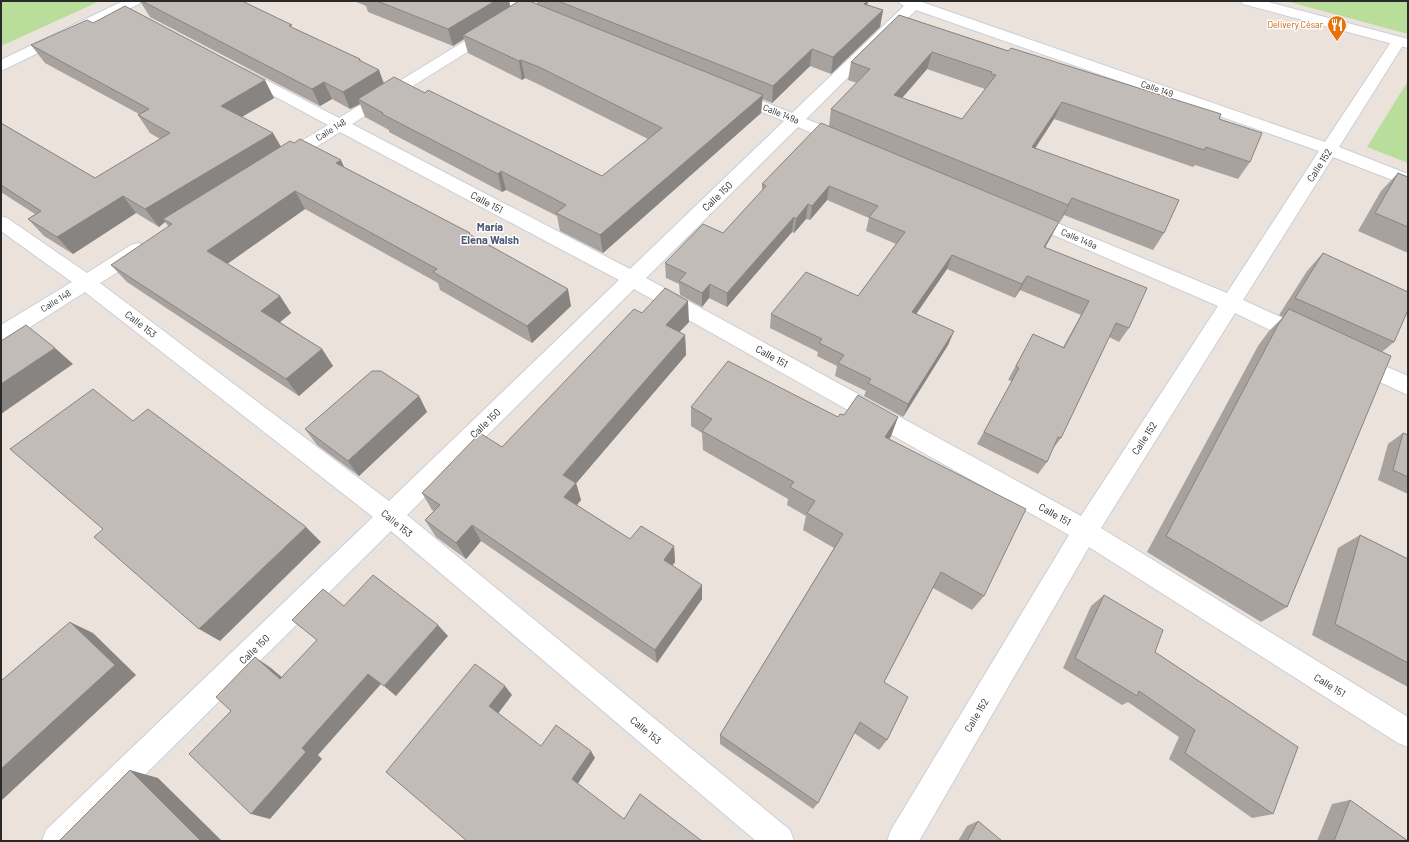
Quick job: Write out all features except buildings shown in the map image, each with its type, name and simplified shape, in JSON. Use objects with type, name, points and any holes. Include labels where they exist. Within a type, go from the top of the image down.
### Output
[{"type":"street","points":[[503,1],[532,5],[554,22]]},
{"type":"street","points":[[1248,1],[1403,43]]},
{"type":"street","name":"Calle 150","points":[[57,841],[795,120],[909,3]]},
{"type":"street","name":"Calle 149","points":[[909,3],[1329,149],[1408,180]]},
{"type":"street","points":[[1,66],[126,5],[140,19]]},
{"type":"street","name":"Calle 148","points":[[274,166],[532,5]]},
{"type":"street","name":"Calle 152","points":[[902,841],[1085,531],[1329,149],[1403,43]]},
{"type":"street","name":"Calle 151","points":[[223,62],[632,279],[1085,531],[1408,733]]},
{"type":"street","name":"Calle 149a","points":[[722,90],[861,147]]},
{"type":"street","name":"Calle 149a","points":[[1013,211],[1231,303],[1316,342]]},
{"type":"street","name":"Calle 153","points":[[1,222],[86,282],[390,516],[779,841]]},
{"type":"street","name":"Calle 148","points":[[1,335],[153,240]]},
{"type":"street","points":[[1337,352],[1408,386]]},
{"type":"green space","points":[[1,1],[100,1],[1,46]]},
{"type":"green space","points":[[1286,1],[1408,1],[1408,34]]},
{"type":"green space","points":[[1408,81],[1408,163],[1367,147]]},
{"type":"place","name":"Delivery César","points":[[1337,42]]},
{"type":"district","name":"María Elena Walsh","points":[[490,233]]}]
